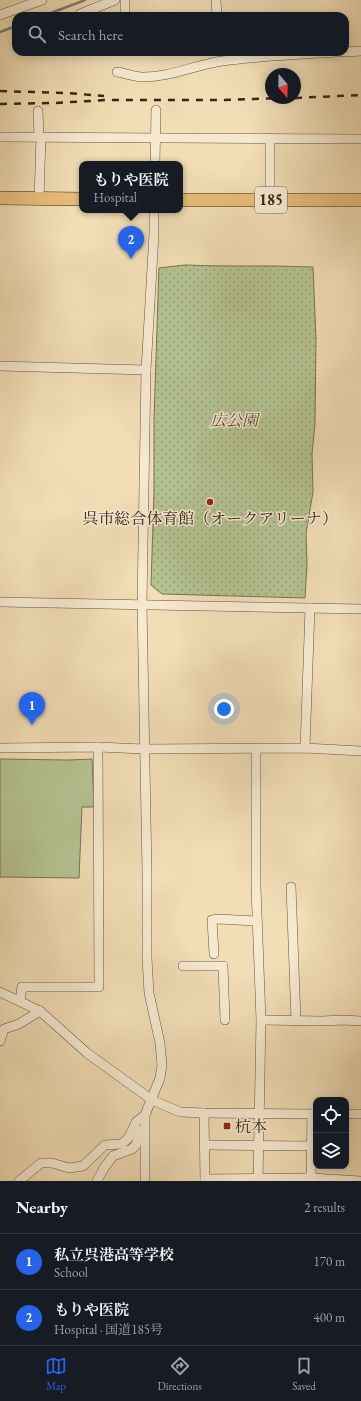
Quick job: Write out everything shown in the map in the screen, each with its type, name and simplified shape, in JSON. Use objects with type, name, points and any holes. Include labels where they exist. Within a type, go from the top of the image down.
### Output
[{"type":"highway","points":[[0,198],[79,199]]},
{"type":"highway","name":"185","points":[[183,200],[361,200]]},
{"type":"street","points":[[0,15],[42,0]]},
{"type":"street","points":[[85,12],[116,0]]},
{"type":"street","points":[[124,0],[125,12]]},
{"type":"street","points":[[216,0],[217,12]]},
{"type":"street","points":[[349,52],[361,51]]},
{"type":"street","points":[[219,56],[220,62]]},
{"type":"street","points":[[117,72],[148,76],[165,74],[220,62],[271,56]]},
{"type":"street","points":[[155,161],[156,110]]},
{"type":"street","points":[[38,111],[40,137],[39,199]]},
{"type":"street","points":[[0,137],[361,139]]},
{"type":"street","points":[[270,138],[270,200]]},
{"type":"street","points":[[145,1181],[146,1115],[160,1078],[162,1065],[160,1043],[149,993],[147,958],[147,872],[142,604],[146,370],[154,213]]},
{"type":"street","points":[[0,366],[146,370]]},
{"type":"street","points":[[0,602],[361,609]]},
{"type":"street","points":[[305,748],[310,608]]},
{"type":"street","points":[[20,1001],[22,986],[99,987],[98,747]]},
{"type":"street","points":[[0,748],[305,748],[361,751]]},
{"type":"street","points":[[256,748],[257,921],[260,1020],[258,1180]]},
{"type":"street","points":[[291,887],[296,1021]]},
{"type":"street","points":[[214,954],[212,920],[257,921]]},
{"type":"street","points":[[183,966],[223,966],[225,1020]]},
{"type":"street","points":[[0,992],[40,1011],[87,1053],[152,1100],[180,1112],[313,1114]]},
{"type":"street","points":[[0,1042],[2,1029],[19,1024],[40,1011]]},
{"type":"street","points":[[260,1020],[344,1020],[361,1022]]},
{"type":"street","points":[[204,1113],[205,1180],[311,1178],[361,1181]]},
{"type":"street","points":[[349,1114],[361,1114]]},
{"type":"street","points":[[19,1181],[40,1163],[52,1163],[69,1168],[84,1166],[105,1145],[122,1144],[129,1137],[136,1122],[146,1115]]},
{"type":"street","points":[[311,1178],[313,1125]]},
{"type":"street","points":[[97,1181],[113,1156],[132,1149],[136,1145],[140,1131],[146,1128]]},
{"type":"street","points":[[205,1146],[311,1146]]},
{"type":"green space","name":"広公園","points":[[185,265],[313,267],[316,339],[315,424],[312,454],[313,492],[306,534],[307,565],[305,598],[162,594],[151,585],[159,268]]},
{"type":"green space","points":[[0,759],[92,759],[94,807],[82,807],[79,878],[0,877]]},
{"type":"waterway","points":[[54,12],[85,0]]},
{"type":"waterway","points":[[0,32],[12,28]]},
{"type":"railway","points":[[0,91],[67,93],[104,96]]},
{"type":"railway","points":[[301,98],[361,95]]},
{"type":"railway","points":[[0,104],[106,100],[265,99]]},
{"type":"place","name":"もりや医院","points":[[131,259]]},
{"type":"place","name":"呉市総合体育館（オークアリーナ）","points":[[210,502]]},
{"type":"place","name":"私立呉港高等学校","points":[[32,725]]},
{"type":"place","name":"杭本","points":[[227,1126]]}]
